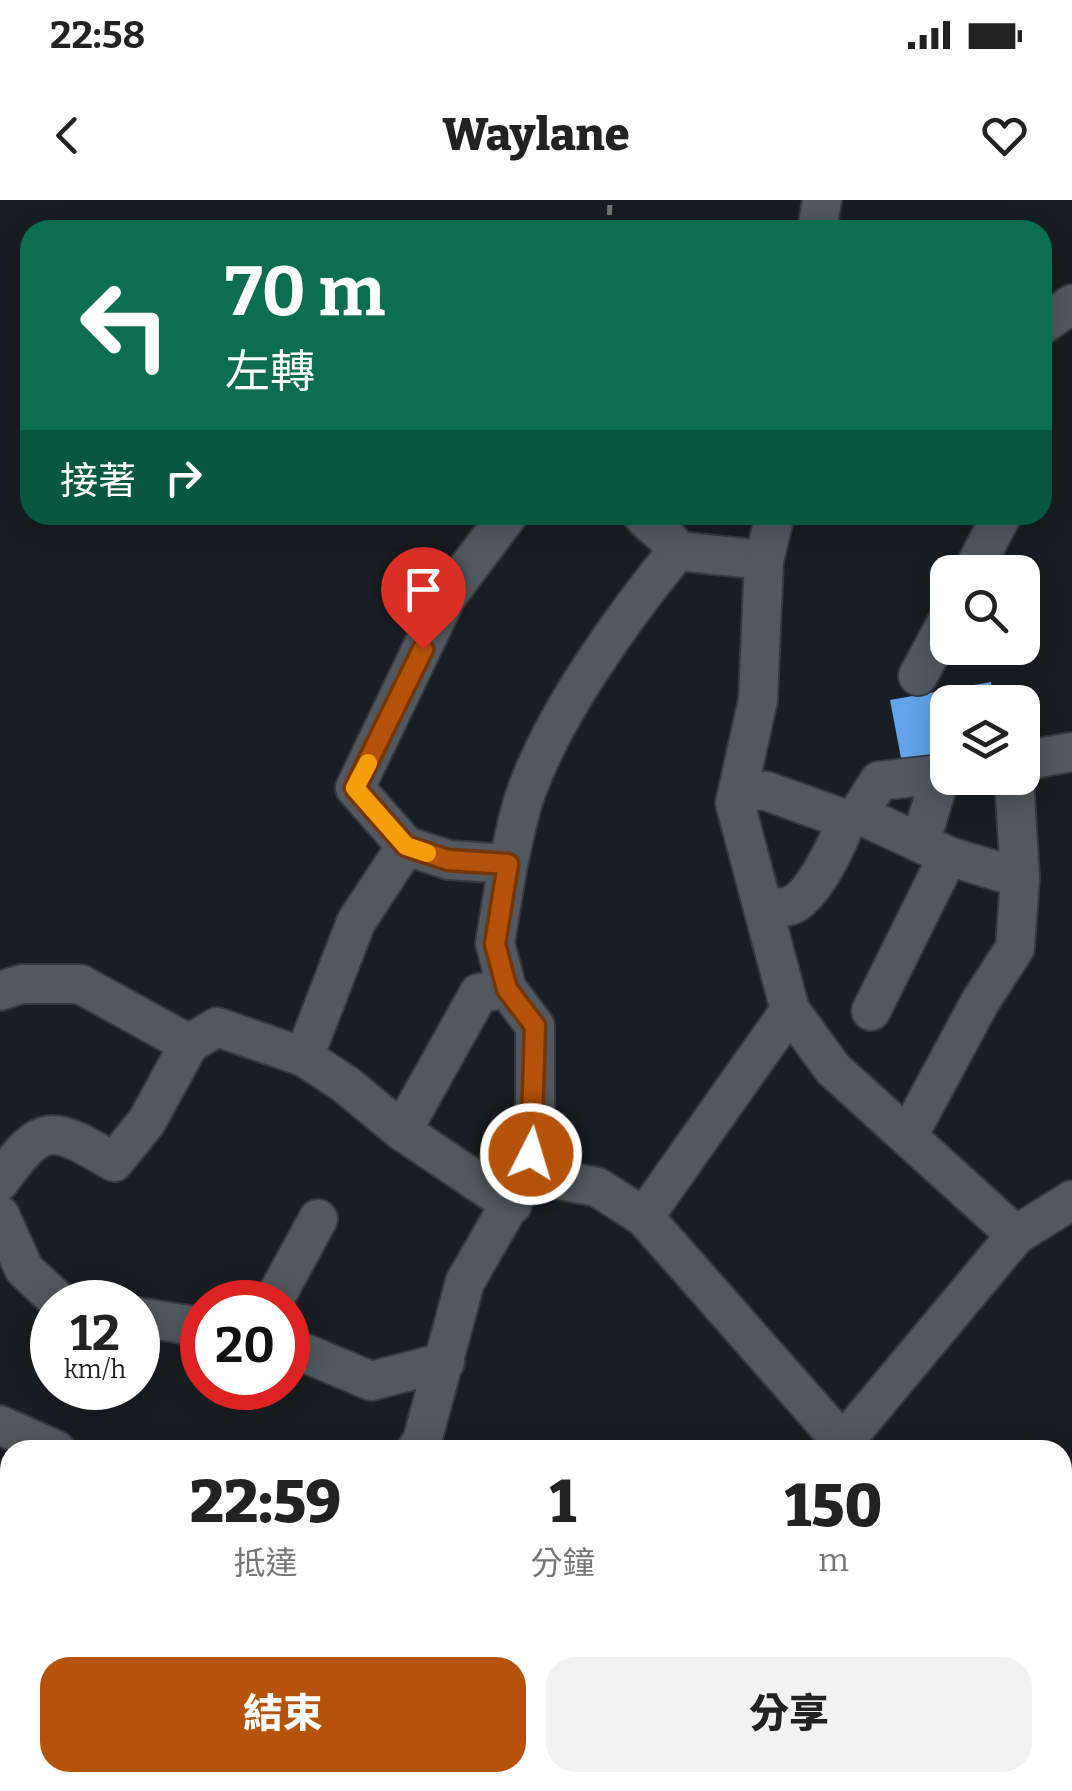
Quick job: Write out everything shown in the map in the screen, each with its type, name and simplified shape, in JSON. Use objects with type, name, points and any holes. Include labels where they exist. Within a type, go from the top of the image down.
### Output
[{"type":"street","points":[[500,525],[447,596],[355,788],[406,846],[448,860],[508,864]]},
{"type":"street","points":[[654,525],[670,538],[677,551]]},
{"type":"street","points":[[773,525],[764,560],[763,654],[736,803],[790,1010],[833,1069],[1016,1235]]},
{"type":"street","points":[[981,555],[997,525]]},
{"type":"street","points":[[677,551],[764,560]]},
{"type":"street","points":[[419,1440],[466,1282],[520,1189],[535,1134],[535,1026],[507,989],[495,944],[508,864],[527,789],[628,610],[677,551]]},
{"type":"street","points":[[918,676],[930,654]]},
{"type":"street","points":[[1040,758],[1072,752]]},
{"type":"street","points":[[765,906],[789,906],[801,898],[879,781],[930,776]]},
{"type":"street","points":[[741,790],[766,792],[852,817],[1020,878]]},
{"type":"street","points":[[871,1012],[935,848],[941,795]]},
{"type":"street","points":[[908,1136],[1015,948],[1020,878],[1015,795]]},
{"type":"street","points":[[304,1057],[356,922],[406,846]]},
{"type":"street","points":[[0,991],[22,984],[80,984],[190,1044]]},
{"type":"street","points":[[402,1132],[479,993],[507,989]]},
{"type":"street","points":[[644,1217],[790,1010]]},
{"type":"street","points":[[0,1181],[30,1140],[49,1134],[86,1146],[114,1162],[147,1121],[190,1044],[217,1027],[304,1057],[345,1084],[402,1132],[520,1189],[597,1186],[644,1217],[835,1440]]},
{"type":"street","points":[[845,1440],[1016,1235],[1072,1200]]},
{"type":"street","points":[[0,1215],[24,1269],[36,1280]]},
{"type":"street","points":[[285,1280],[318,1219]]},
{"type":"street","points":[[310,1355],[370,1381],[444,1362]]},
{"type":"street","points":[[0,1424],[34,1440]]},
{"type":"building","points":[[930,693],[930,769],[904,774],[890,700]]},
{"type":"slow traffic","points":[[368,763],[355,788],[406,846],[427,853]]},
{"type":"route","points":[[423,649],[355,788],[406,846],[448,860],[508,864],[495,944],[507,989],[535,1026],[535,1134],[531,1154]]}]
